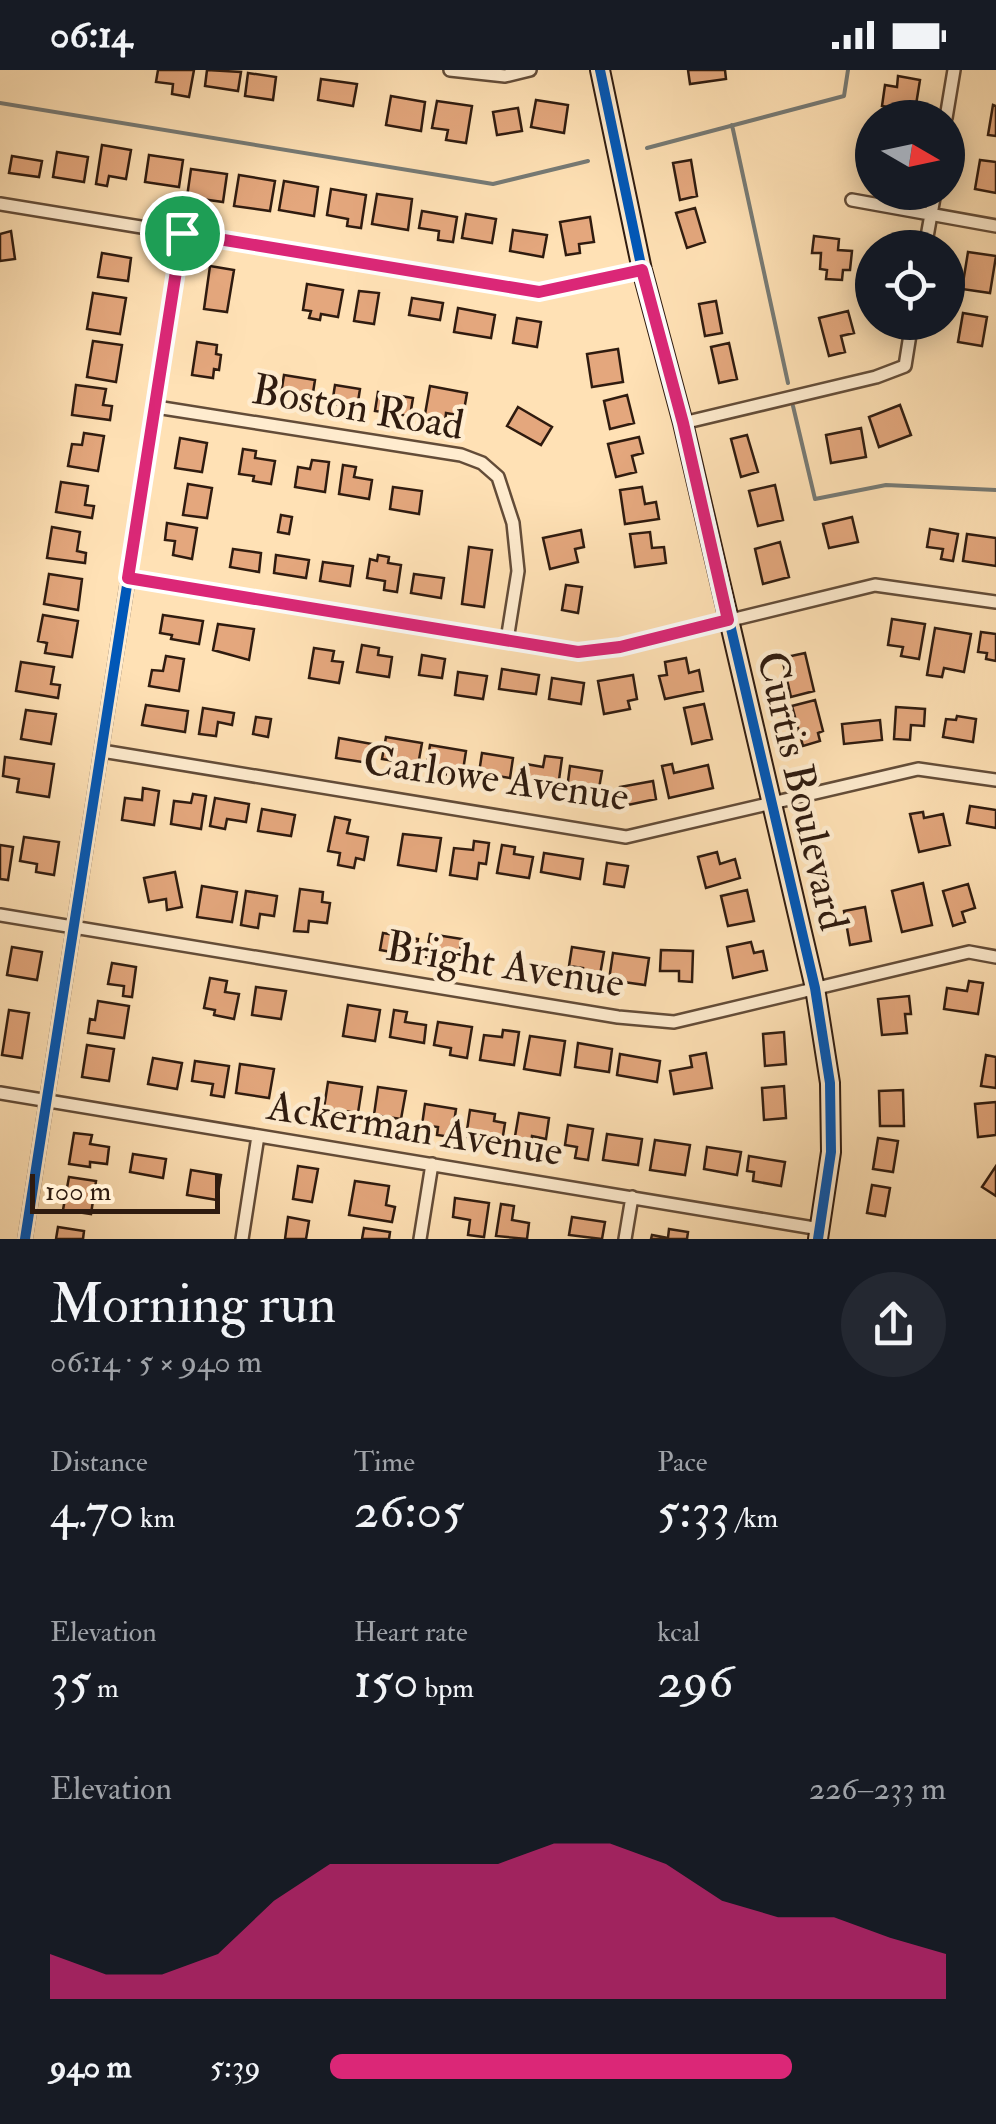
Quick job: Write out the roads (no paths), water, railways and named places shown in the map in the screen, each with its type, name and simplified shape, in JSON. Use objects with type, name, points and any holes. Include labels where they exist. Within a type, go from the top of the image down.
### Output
[{"type":"street","points":[[450,70],[505,76],[530,70]]},
{"type":"street","name":"Curtis Boulevard","points":[[600,70],[642,270],[683,423],[815,988],[830,1083],[831,1152],[819,1234]]},
{"type":"street","points":[[949,100],[954,70]]},
{"type":"street","points":[[852,200],[996,226]]},
{"type":"street","points":[[0,204],[539,292],[642,270]]},
{"type":"street","points":[[928,230],[932,210]]},
{"type":"street","points":[[24,1239],[182,233]]},
{"type":"street","points":[[683,423],[876,377],[904,366],[909,340]]},
{"type":"street","name":"Boston Road","points":[[156,407],[461,455],[482,463],[498,477],[513,523],[518,570],[508,640]]},
{"type":"street","points":[[128,578],[578,652],[620,647],[875,585],[996,602]]},
{"type":"street","name":"Carlowe Avenue","points":[[102,751],[626,837],[918,769],[996,780]]},
{"type":"street","name":"Bright Avenue","points":[[0,916],[618,1017],[674,1022],[969,952],[996,957]]},
{"type":"street","name":"Ackerman Avenue","points":[[0,1093],[632,1197],[819,1234]]},
{"type":"street","points":[[242,1239],[258,1136]]},
{"type":"street","points":[[420,1239],[432,1164]]},
{"type":"street","points":[[626,1239],[632,1197]]},
{"type":"waterway","points":[[647,148],[844,96],[848,70]]},
{"type":"waterway","points":[[0,103],[493,184],[588,161]]},
{"type":"waterway","points":[[732,125],[788,383]]},
{"type":"waterway","points":[[793,406],[815,499],[886,485],[996,490]]}]
